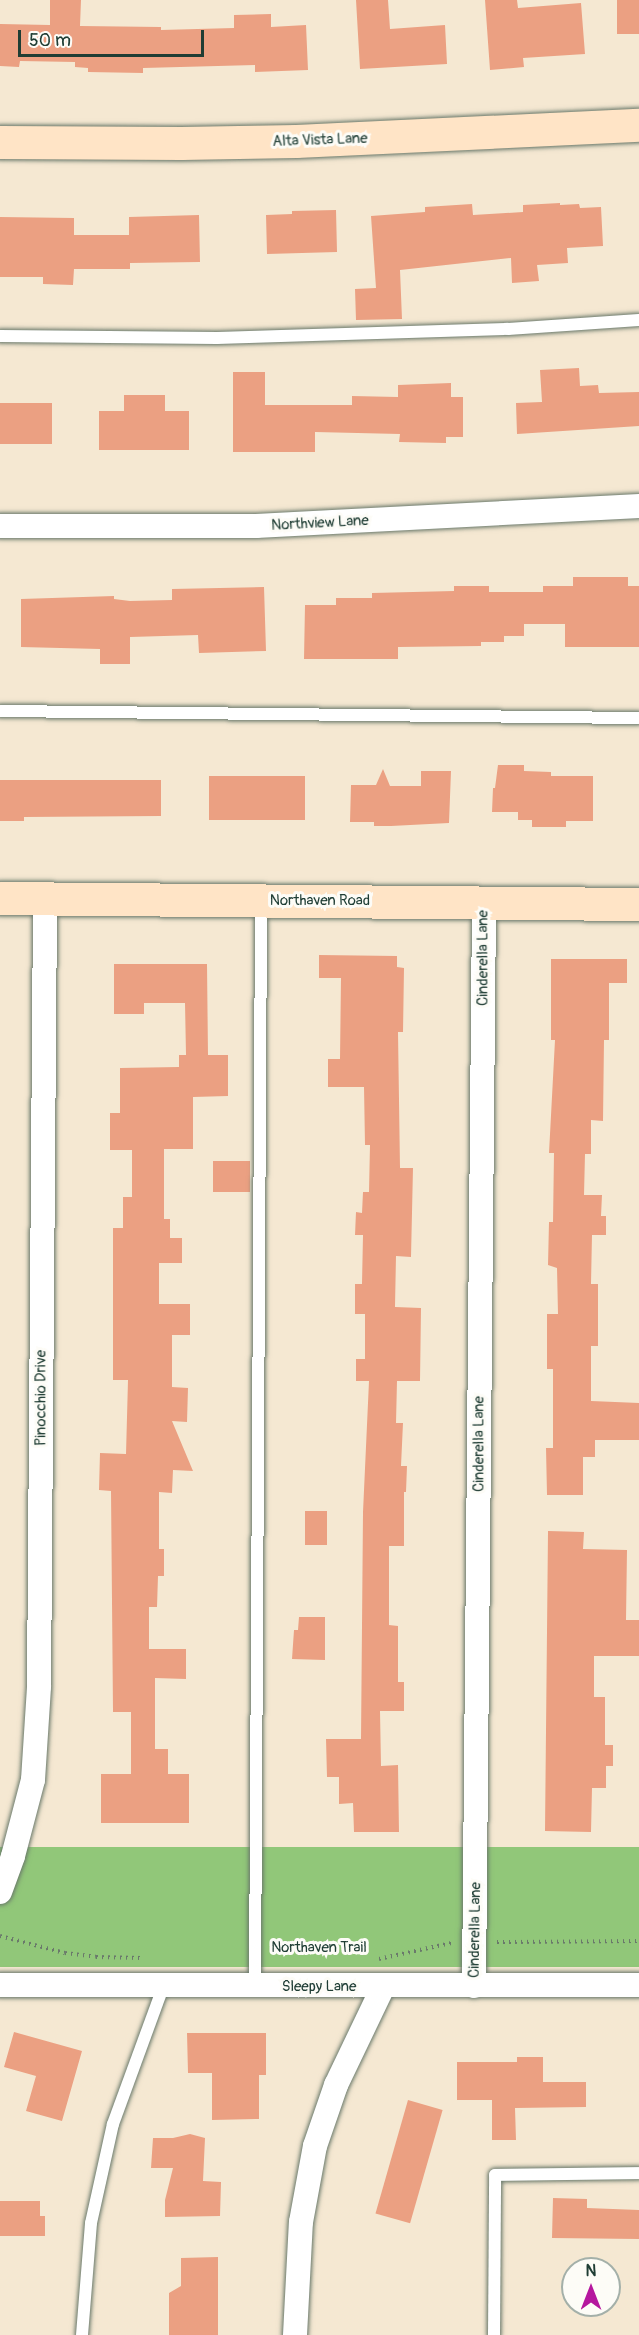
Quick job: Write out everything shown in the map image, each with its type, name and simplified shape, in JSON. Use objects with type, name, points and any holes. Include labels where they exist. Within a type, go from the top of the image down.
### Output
[{"type":"street","name":"Alta Vista Lane","points":[[0,142],[285,141],[639,125]]},
{"type":"street","name":"Northview Lane","points":[[0,526],[256,526],[639,506]]},
{"type":"street","name":"Northaven Road","points":[[0,898],[639,904]]},
{"type":"street","name":"Pinocchio Drive","points":[[0,1892],[14,1856],[33,1780],[39,1686],[45,898]]},
{"type":"street","name":"Cinderella Lane","points":[[474,1986],[484,902]]},
{"type":"street","name":"Sleepy Lane","points":[[0,1985],[383,1987],[639,1985]]},
{"type":"street","points":[[295,2335],[301,2222],[315,2146],[336,2085],[383,1987]]},
{"type":"lane","points":[[0,336],[217,338],[508,329],[639,320]]},
{"type":"lane","points":[[0,711],[639,718]]},
{"type":"lane","points":[[255,1987],[261,900]]},
{"type":"lane","points":[[82,2335],[91,2223],[113,2124],[163,1987]]},
{"type":"lane","points":[[494,2335],[495,2175],[639,2173]]},
{"type":"path","points":[[0,1936],[65,1953],[96,1957],[153,1958]]},
{"type":"path","name":"Northaven Trail","points":[[374,1960],[429,1946],[475,1942],[639,1941]]},
{"type":"green space","points":[[0,1847],[639,1847],[639,1967],[0,1967]]},
{"type":"building","points":[[50,0],[81,0],[80,26],[161,27],[161,30],[234,28],[234,15],[271,14],[271,27],[306,25],[308,70],[255,72],[255,65],[143,68],[143,73],[88,72],[88,68],[75,67],[75,62],[20,61],[19,67],[0,66],[0,24],[50,25]]},
{"type":"building","points":[[356,0],[388,0],[390,29],[445,25],[447,64],[360,69]]},
{"type":"building","points":[[485,0],[517,0],[518,8],[581,3],[585,54],[523,58],[524,67],[490,70]]},
{"type":"building","points":[[617,0],[639,0],[639,34],[617,34]]},
{"type":"building","points":[[560,203],[560,205],[579,204],[580,208],[601,207],[603,246],[567,248],[568,263],[537,265],[539,281],[512,283],[511,258],[400,270],[402,319],[356,320],[355,289],[376,288],[371,216],[425,212],[425,207],[472,204],[473,215],[523,212],[523,205]]},
{"type":"building","points":[[336,210],[337,252],[267,254],[266,215],[292,214],[292,211]]},
{"type":"building","points":[[199,215],[200,262],[130,263],[130,269],[74,269],[73,285],[43,284],[43,277],[0,277],[0,217],[74,218],[74,235],[129,235],[129,217]]},
{"type":"building","points":[[579,368],[580,386],[598,385],[599,393],[639,392],[639,426],[517,434],[516,403],[542,402],[540,370]]},
{"type":"building","points":[[233,372],[265,372],[265,405],[352,405],[352,396],[398,397],[398,385],[451,383],[451,397],[463,397],[463,437],[446,437],[446,443],[399,442],[400,434],[315,432],[315,452],[233,452]]},
{"type":"building","points":[[124,395],[165,395],[165,411],[189,411],[189,450],[99,450],[99,411],[124,411]]},
{"type":"building","points":[[0,403],[52,403],[52,444],[0,444]]},
{"type":"building","points":[[573,577],[628,577],[628,586],[639,586],[639,647],[565,647],[565,624],[524,624],[524,636],[504,636],[504,642],[481,642],[481,646],[398,647],[398,659],[304,659],[305,605],[336,605],[336,598],[372,598],[372,593],[454,591],[454,586],[489,586],[489,592],[543,592],[543,586],[573,586]]},
{"type":"building","points":[[264,587],[266,651],[199,653],[198,635],[130,637],[130,664],[100,664],[100,649],[21,647],[21,599],[114,596],[114,599],[130,601],[172,600],[172,589]]},
{"type":"building","points":[[498,765],[524,765],[524,771],[551,772],[551,776],[593,776],[593,821],[566,821],[566,827],[532,827],[532,820],[518,820],[518,812],[492,812],[493,788],[495,788]]},
{"type":"building","points":[[383,769],[390,786],[421,786],[421,771],[451,771],[449,823],[374,826],[374,822],[350,822],[351,785],[376,785]]},
{"type":"building","points":[[209,776],[305,776],[305,820],[209,820]]},
{"type":"building","points":[[0,780],[161,780],[161,816],[24,817],[24,821],[0,821]]},
{"type":"building","points":[[319,955],[397,956],[397,967],[404,968],[403,1032],[398,1032],[400,1168],[413,1168],[411,1257],[396,1256],[395,1307],[421,1308],[420,1381],[397,1381],[396,1423],[403,1423],[401,1466],[407,1466],[406,1492],[404,1492],[404,1546],[389,1546],[389,1625],[398,1626],[398,1682],[404,1682],[404,1711],[380,1711],[381,1766],[398,1765],[399,1832],[354,1832],[353,1803],[339,1804],[339,1777],[327,1777],[326,1739],[361,1739],[363,1512],[369,1381],[356,1381],[356,1359],[365,1359],[365,1314],[355,1314],[355,1284],[362,1284],[363,1235],[355,1235],[356,1212],[362,1213],[363,1192],[369,1192],[370,1145],[365,1145],[364,1087],[328,1087],[328,1059],[340,1059],[341,978],[319,978]]},
{"type":"building","points":[[551,959],[627,959],[627,983],[609,983],[609,1040],[604,1040],[603,1121],[591,1120],[591,1154],[585,1154],[584,1195],[602,1195],[601,1216],[606,1216],[606,1235],[592,1235],[591,1284],[598,1284],[598,1346],[591,1346],[591,1401],[639,1403],[639,1440],[595,1440],[595,1457],[583,1457],[583,1495],[547,1495],[546,1448],[553,1448],[553,1369],[547,1369],[547,1314],[558,1314],[557,1268],[548,1265],[549,1222],[553,1222],[554,1153],[549,1153],[555,1040],[551,1040]]},
{"type":"building","points":[[114,964],[207,964],[208,1055],[228,1055],[228,1096],[193,1097],[193,1149],[164,1149],[164,1219],[170,1219],[170,1238],[182,1238],[182,1263],[159,1263],[159,1304],[190,1304],[190,1335],[172,1335],[172,1387],[188,1388],[187,1422],[172,1421],[193,1471],[173,1470],[172,1493],[159,1492],[159,1549],[164,1549],[164,1576],[158,1576],[157,1607],[149,1607],[149,1649],[186,1649],[186,1679],[155,1678],[155,1749],[168,1749],[168,1774],[189,1774],[189,1823],[101,1823],[101,1774],[131,1774],[131,1712],[113,1712],[111,1491],[99,1490],[100,1453],[126,1454],[128,1380],[113,1380],[113,1228],[123,1228],[123,1197],[132,1197],[132,1150],[110,1150],[110,1113],[120,1113],[120,1068],[179,1067],[179,1055],[186,1055],[185,1003],[144,1003],[144,1014],[114,1014]]},
{"type":"building","points":[[213,1161],[250,1161],[250,1192],[213,1192]]},
{"type":"building","points":[[305,1511],[327,1511],[327,1545],[305,1545]]},
{"type":"building","points":[[548,1531],[584,1532],[583,1549],[627,1550],[626,1620],[639,1620],[639,1656],[594,1656],[594,1697],[605,1697],[605,1745],[613,1745],[613,1766],[606,1766],[606,1788],[592,1788],[591,1832],[545,1831]]},
{"type":"building","points":[[299,1617],[325,1617],[325,1660],[292,1659],[294,1630],[298,1630]]},
{"type":"building","points":[[14,2032],[82,2051],[62,2121],[26,2111],[36,2076],[4,2067]]},
{"type":"building","points":[[187,2033],[266,2033],[266,2075],[259,2075],[259,2119],[212,2120],[212,2073],[188,2073]]},
{"type":"building","points":[[517,2057],[543,2057],[543,2082],[586,2082],[586,2107],[515,2108],[516,2140],[492,2140],[492,2100],[457,2100],[457,2062],[517,2062]]},
{"type":"building","points":[[408,2100],[443,2110],[410,2223],[375,2213]]},
{"type":"building","points":[[190,2134],[205,2138],[203,2181],[221,2182],[220,2216],[165,2217],[165,2200],[173,2168],[151,2168],[153,2138],[173,2138]]},
{"type":"building","points":[[553,2198],[587,2199],[587,2208],[639,2210],[639,2239],[552,2238]]},
{"type":"building","points":[[0,2201],[40,2201],[40,2216],[45,2216],[45,2236],[0,2236]]},
{"type":"building","points":[[218,2257],[218,2335],[169,2335],[169,2293],[181,2286],[181,2258]]}]
